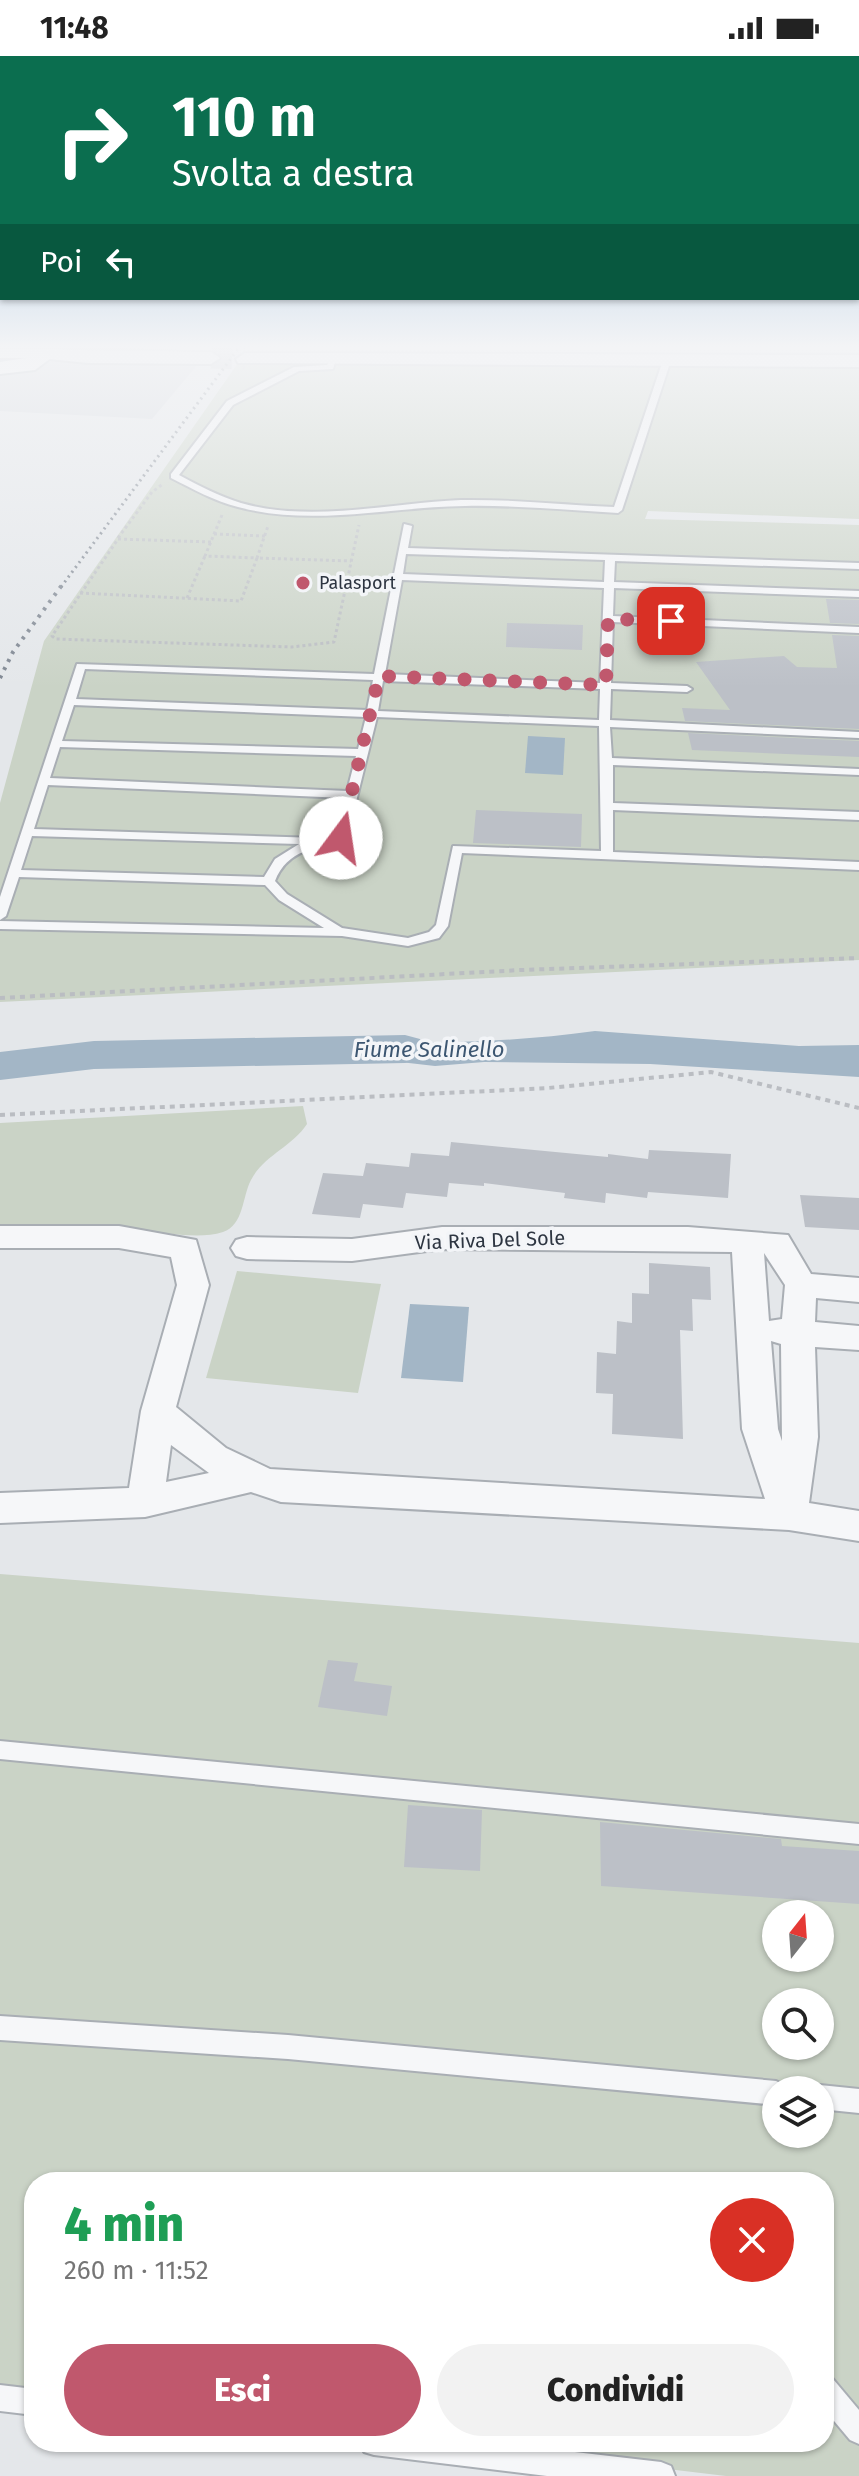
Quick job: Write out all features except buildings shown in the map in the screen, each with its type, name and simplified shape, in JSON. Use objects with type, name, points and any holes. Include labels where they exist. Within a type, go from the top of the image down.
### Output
[{"type":"street","points":[[0,1237],[119,1237],[185,1248],[193,1285],[158,1411],[145,1502]]},
{"type":"street","name":"Via Riva Del Sole","points":[[247,1248],[352,1250],[442,1238],[777,1243],[801,1285]]},
{"type":"street","points":[[747,1241],[760,1429],[789,1515]]},
{"type":"street","points":[[789,1515],[800,1437],[798,1333],[801,1285],[859,1290]]},
{"type":"street","points":[[753,1329],[859,1338]]},
{"type":"street","points":[[158,1411],[197,1450],[249,1478],[281,1487],[789,1515],[859,1526]]},
{"type":"street","points":[[0,1508],[145,1502],[249,1478]]},
{"type":"lane","points":[[185,462],[174,476],[228,502],[272,514],[362,513],[443,504],[618,510],[631,462]]},
{"type":"lane","points":[[27,832],[315,841],[341,838],[372,714],[407,526]]},
{"type":"lane","points":[[402,551],[859,566]]},
{"type":"lane","points":[[607,857],[604,723],[610,558]]},
{"type":"lane","points":[[397,577],[859,594]]},
{"type":"lane","points":[[608,619],[859,630]]},
{"type":"lane","points":[[0,916],[81,666],[687,689]]},
{"type":"lane","points":[[69,702],[859,735]]},
{"type":"lane","points":[[56,744],[362,753]]},
{"type":"lane","points":[[607,761],[859,772]]},
{"type":"lane","points":[[43,781],[351,795]]},
{"type":"lane","points":[[607,806],[859,816]]},
{"type":"lane","points":[[269,881],[280,860],[315,841]]},
{"type":"lane","points":[[0,925],[342,932],[385,941],[408,942],[434,935],[447,915],[457,849],[859,866]]},
{"type":"lane","points":[[14,873],[269,881],[290,903],[342,932]]},
{"type":"lane","points":[[0,1750],[859,1834]]},
{"type":"lane","points":[[0,2028],[288,2047],[762,2092]]},
{"type":"lane","points":[[834,2098],[859,2101]]},
{"type":"lane","points":[[0,2398],[24,2401]]},
{"type":"lane","points":[[834,2400],[859,2431]]},
{"type":"lane","points":[[458,2452],[661,2476]]},
{"type":"path","points":[[174,476],[152,492],[52,632],[56,639],[315,647],[334,642],[362,513]]},
{"type":"path","points":[[187,598],[228,502]]},
{"type":"path","points":[[80,593],[241,601],[272,514]]},
{"type":"path","points":[[214,534],[265,536]]},
{"type":"path","points":[[118,539],[211,542]]},
{"type":"path","points":[[205,556],[351,561]]},
{"type":"path","points":[[0,998],[521,970],[859,958]]},
{"type":"path","points":[[0,1115],[503,1091],[711,1072],[859,1108]]},
{"type":"shaded area","points":[[169,462],[859,462],[859,519],[648,511],[645,519],[859,525],[859,960],[0,1002],[0,803],[44,641]]},
{"type":"shaded area","points":[[303,1106],[307,1124],[256,1172],[239,1217],[223,1232],[193,1235],[124,1230],[0,1231],[0,1123]]},
{"type":"shaded area","points":[[237,1271],[381,1284],[358,1393],[206,1378]]},
{"type":"shaded area","points":[[0,1574],[859,1643],[859,2476],[726,2476],[526,2452],[834,2452],[834,2172],[24,2172],[24,2392],[0,2389]]},
{"type":"water","points":[[528,736],[565,738],[563,775],[525,773]]},
{"type":"water","points":[[595,1031],[799,1046],[859,1045],[859,1077],[650,1064],[484,1062],[435,1066],[339,1055],[335,1042],[465,1042]]},
{"type":"water","points":[[410,1304],[469,1307],[463,1382],[401,1378]]},
{"type":"waterway","name":"Fiume Salinello","points":[[0,1066],[94,1055],[405,1049]]},
{"type":"railway","points":[[61,587],[154,462]]},
{"type":"railway","points":[[0,678],[13,652],[62,585]]},
{"type":"place","name":"Palasport","points":[[303,583]]},
{"type":"route","points":[[341,838],[379,676],[606,685],[608,619],[671,621]]}]
